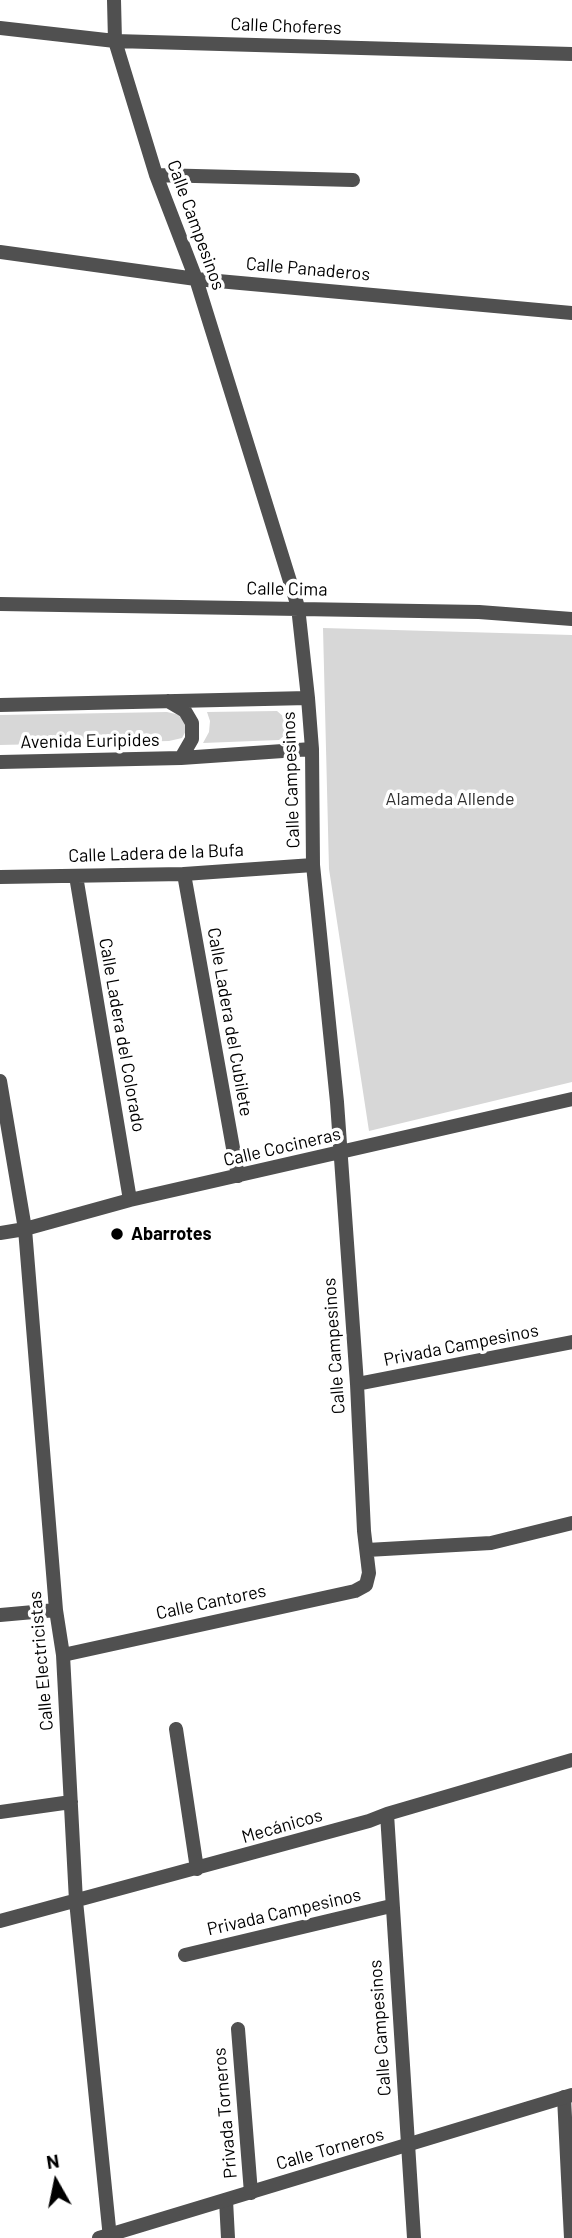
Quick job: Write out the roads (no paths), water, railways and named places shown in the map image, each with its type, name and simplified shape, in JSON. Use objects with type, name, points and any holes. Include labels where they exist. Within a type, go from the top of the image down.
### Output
[{"type":"street","name":"Calle Campesinos","points":[[114,0],[115,41],[156,175],[196,278],[298,607],[312,749],[313,865],[340,1154],[357,1384],[364,1531],[369,1573],[366,1585]]},
{"type":"street","name":"Calle Choferes","points":[[1,29],[115,41],[572,54]]},
{"type":"street","points":[[156,175],[353,180]]},
{"type":"street","name":"Calle Panaderos","points":[[0,253],[196,278],[572,313]]},
{"type":"street","name":"Calle Cima","points":[[0,604],[298,607],[479,612],[572,619]]},
{"type":"street","points":[[0,705],[308,698]]},
{"type":"street","name":"Avenida Euripides","points":[[166,700],[185,710],[192,723],[192,739],[181,758]]},
{"type":"street","name":"Avenida Euripides","points":[[0,762],[181,758],[312,749]]},
{"type":"street","name":"Calle Ladera de la Bufa","points":[[0,877],[184,874],[313,865]]},
{"type":"street","name":"Calle Ladera del Cubilete","points":[[184,874],[238,1176]]},
{"type":"street","name":"Calle Ladera del Colorado","points":[[76,876],[130,1200]]},
{"type":"street","name":"Calle Electricistas","points":[[0,1081],[25,1229],[56,1610],[63,1655],[76,1901],[107,2237]]},
{"type":"street","name":"Calle Cocineras","points":[[0,1233],[25,1229],[130,1200],[572,1099]]},
{"type":"street","name":"Privada Campesinos","points":[[357,1384],[572,1342]]},
{"type":"street","points":[[367,1550],[491,1543],[572,1523]]},
{"type":"street","name":"Calle Cantores","points":[[63,1655],[355,1591],[366,1585]]},
{"type":"street","points":[[0,1615],[56,1610]]},
{"type":"street","points":[[176,1729],[197,1869]]},
{"type":"street","name":"Mecánicos","points":[[0,1921],[369,1821],[572,1760]]},
{"type":"street","points":[[0,1812],[71,1802]]},
{"type":"street","name":"Calle Campesinos","points":[[387,1814],[414,2238]]},
{"type":"street","name":"Privada Campesinos","points":[[185,1955],[391,1906]]},
{"type":"street","name":"Privada Torneros","points":[[238,2029],[251,2193]]},
{"type":"street","points":[[568,2096],[571,2238]]},
{"type":"street","name":"Calle Torneros","points":[[107,2237],[568,2096]]},
{"type":"street","points":[[226,2200],[228,2238]]},
{"type":"place","name":"Abarrotes","points":[[117,1234]]},
{"type":"park label","name":"Alameda Allende","points":[[450,799]]}]
